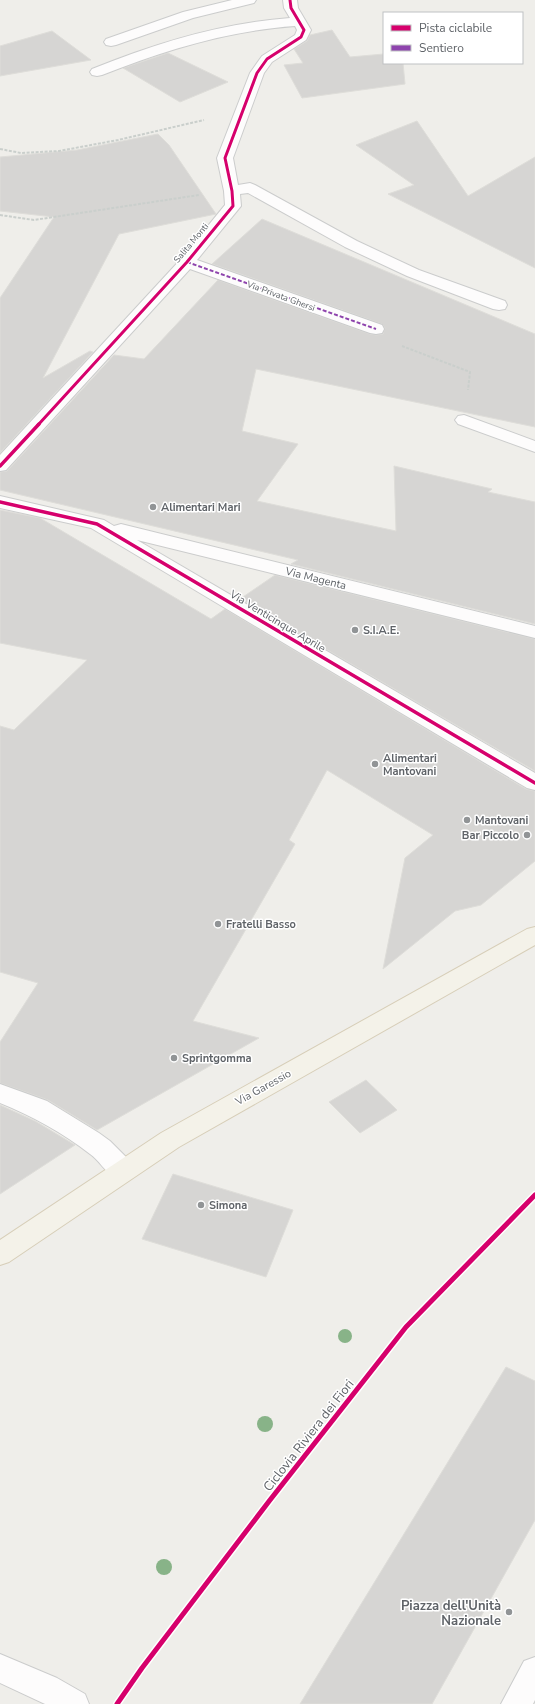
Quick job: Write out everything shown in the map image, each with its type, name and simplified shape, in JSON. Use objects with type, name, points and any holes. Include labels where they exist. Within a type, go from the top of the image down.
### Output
[{"type":"main road","name":"Via Garessio","points":[[0,1254],[123,1170],[170,1140],[242,1098],[535,936]]},
{"type":"street","points":[[111,42],[188,15],[250,0]]},
{"type":"street","points":[[97,72],[149,52],[198,37],[247,27],[300,22],[292,8],[290,0]]},
{"type":"street","name":"Salita Monti","points":[[0,466],[186,262],[233,206],[232,191],[225,158],[240,115],[258,73],[267,59],[301,37],[304,30],[300,22]]},
{"type":"street","points":[[232,191],[250,188],[351,244],[413,273],[499,305]]},
{"type":"street","name":"Via Privata Ghersi","points":[[186,262],[376,329]]},
{"type":"street","points":[[464,420],[535,447]]},
{"type":"street","name":"Via Venticinque Aprile","points":[[0,502],[97,524],[535,783]]},
{"type":"street","name":"Via Magenta","points":[[97,524],[535,632]]},
{"type":"street","points":[[0,1093],[38,1108],[90,1140],[101,1148],[123,1170]]},
{"type":"street","points":[[0,1668],[46,1688],[74,1704]]},
{"type":"street","points":[[516,1704],[535,1671]]},
{"type":"path","points":[[0,149],[21,153],[59,150],[118,140],[223,116],[240,115]]},
{"type":"path","points":[[0,215],[34,220],[232,191]]},
{"type":"path","points":[[399,345],[470,372]]},
{"type":"building","points":[[332,30],[350,57],[383,54],[383,64],[403,64],[405,84],[302,98],[284,65],[303,63],[294,49],[307,41],[310,35]]},
{"type":"building","points":[[52,31],[91,60],[0,76],[0,46]]},
{"type":"building","points":[[168,53],[228,82],[180,102],[123,68]]},
{"type":"building","points":[[417,121],[468,196],[535,157],[535,268],[388,194],[414,185],[356,145]]},
{"type":"building","points":[[158,134],[169,145],[216,214],[119,234],[43,378],[90,351],[93,352],[0,453],[0,298],[54,217],[0,211],[0,157],[77,150]]},
{"type":"building","points":[[262,219],[535,334],[535,427],[256,369],[242,431],[298,444],[257,501],[396,531],[394,466],[492,489],[488,492],[535,502],[535,624],[291,564],[298,560],[0,490],[0,472],[7,471],[114,355],[144,359],[218,280],[370,334],[383,334],[385,328],[382,324],[212,264]]},
{"type":"building","points":[[0,510],[40,518],[211,619],[225,609],[526,789],[535,791],[535,861],[481,905],[455,911],[383,969],[405,858],[433,835],[327,770],[289,840],[295,844],[193,1021],[259,1038],[97,1130],[48,1100],[0,1083],[0,1042],[38,983],[0,972],[0,726],[14,730],[87,660],[0,643]]},
{"type":"building","points":[[275,575],[535,639],[535,771],[240,599]]},
{"type":"building","points":[[366,1080],[397,1110],[360,1133],[329,1102]]},
{"type":"building","points":[[0,1105],[35,1121],[75,1145],[0,1194]]},
{"type":"building","points":[[173,1174],[293,1210],[266,1277],[142,1239]]},
{"type":"building","points":[[506,1367],[535,1381],[535,1520],[432,1704],[300,1704]]},
{"type":"marked path","points":[[187,262],[376,329]]},
{"type":"cycle path","points":[[0,466],[187,262],[233,206],[232,191],[225,158],[257,73],[267,59],[301,37],[304,30],[291,8],[290,0]]},
{"type":"cycle path","points":[[0,502],[97,524],[535,783]]},
{"type":"cycle path","name":"Ciclovia Riviera dei Fiori","points":[[117,1704],[142,1668],[270,1500],[406,1327],[535,1195]]},
{"type":"place","name":"Alimentari Mari","points":[[153,507]]},
{"type":"place","name":"S.I.A.E.","points":[[355,630]]},
{"type":"place","name":"Alimentari Mantovani","points":[[375,764]]},
{"type":"place","name":"Mantovani","points":[[467,820]]},
{"type":"place","name":"Bar Piccolo","points":[[527,835]]},
{"type":"place","name":"Fratelli Basso","points":[[218,924]]},
{"type":"place","name":"Sprintgomma","points":[[174,1058]]},
{"type":"place","name":"Simona","points":[[201,1205]]},
{"type":"place","name":"Piazza dell'Unità Nazionale","points":[[509,1612]]}]
